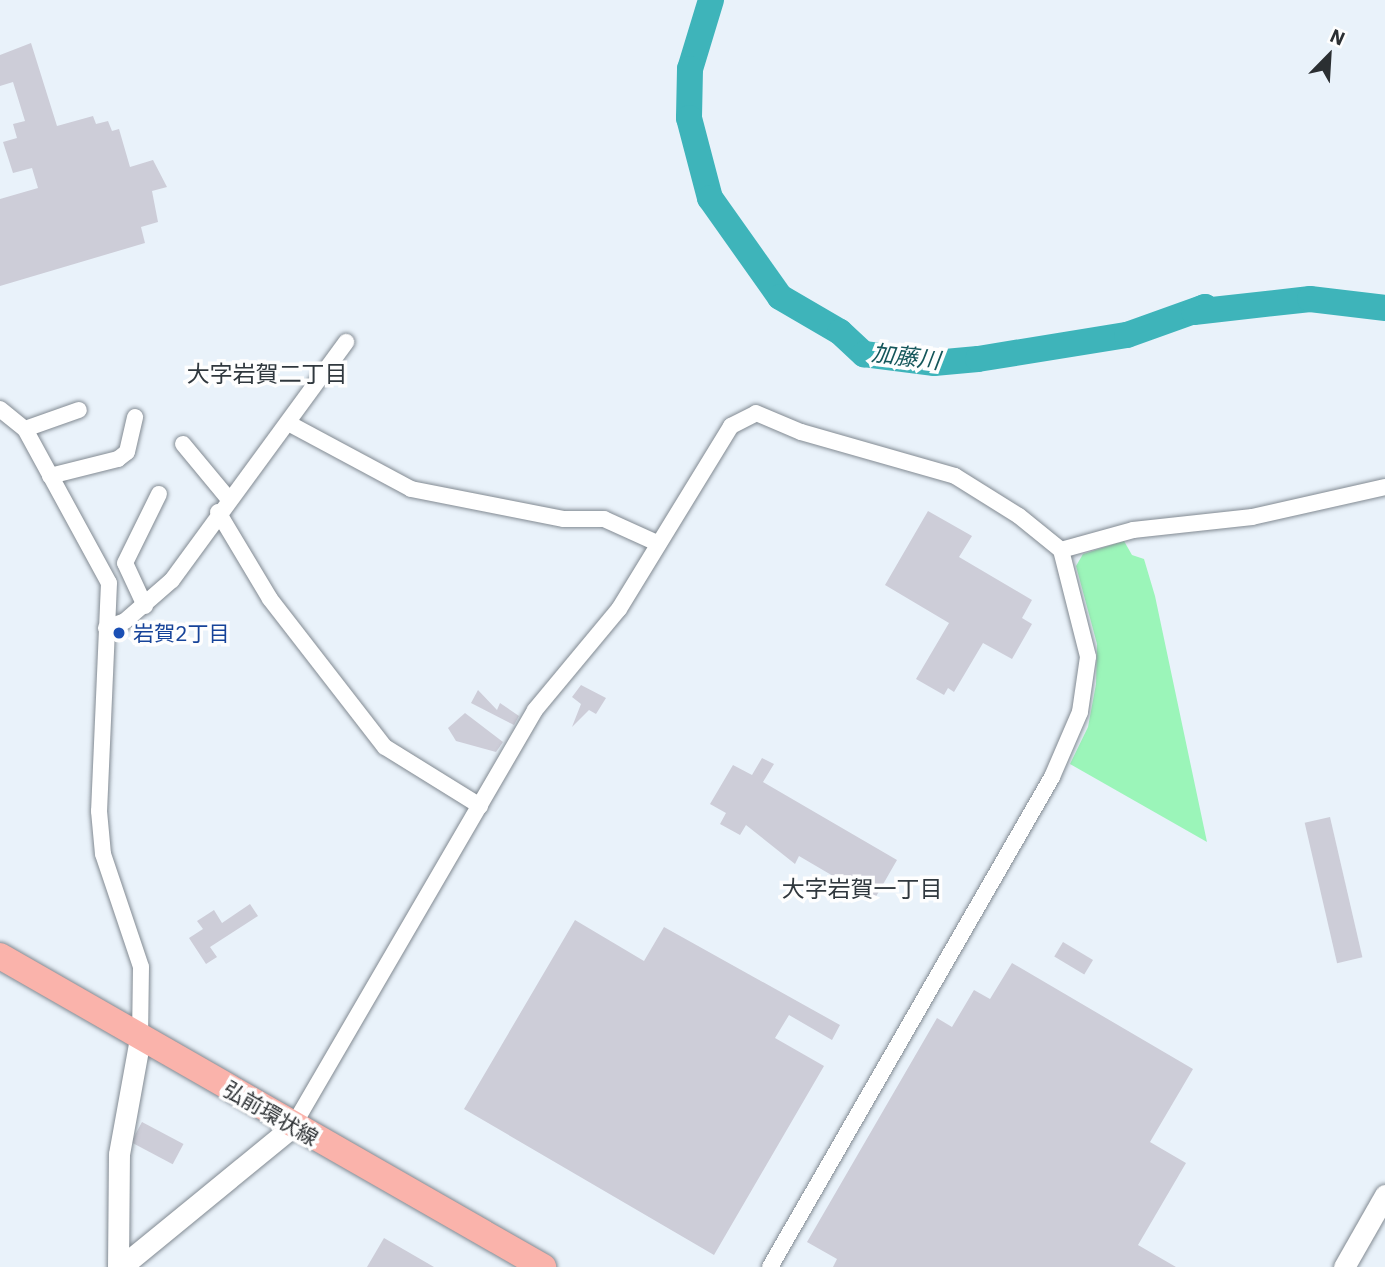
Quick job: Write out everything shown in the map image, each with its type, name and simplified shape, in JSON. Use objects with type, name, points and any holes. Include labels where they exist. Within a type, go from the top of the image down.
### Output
[{"type":"main road","name":"弘前環状線","points":[[0,957],[542,1267]]},
{"type":"street","points":[[106,628],[145,606],[184,565],[223,504],[290,424],[346,342]]},
{"type":"street","points":[[0,409],[25,429],[103,566],[106,628],[100,822],[103,854],[141,967],[140,1038],[119,1154],[119,1267]]},
{"type":"street","points":[[25,429],[79,410]]},
{"type":"street","points":[[119,1267],[293,1126],[535,710],[619,609],[730,426],[757,412],[974,484],[1061,550],[1088,657],[1072,737],[770,1267]]},
{"type":"street","points":[[50,476],[118,459],[127,452],[135,417]]},
{"type":"street","points":[[290,424],[411,489],[564,519],[604,519],[659,544]]},
{"type":"street","points":[[183,444],[223,504],[270,599],[385,747],[480,806]]},
{"type":"street","points":[[1061,550],[1133,530],[1252,517],[1385,487]]},
{"type":"street","points":[[145,606],[125,564],[159,494]]},
{"type":"street","points":[[1344,1267],[1385,1195]]},
{"type":"green space","points":[[1124,541],[1132,555],[1144,559],[1155,596],[1207,842],[1070,764],[1088,727],[1096,684],[1097,644],[1076,566],[1083,554]]},
{"type":"building","points":[[31,43],[57,126],[93,116],[96,124],[108,121],[112,131],[119,129],[130,167],[153,160],[167,187],[152,191],[158,222],[141,227],[145,243],[0,286],[0,199],[38,188],[32,168],[13,173],[3,142],[17,138],[13,124],[25,121],[13,82],[0,86],[0,55]]},
{"type":"building","points":[[928,511],[972,536],[959,557],[1032,600],[1022,618],[1032,624],[1012,659],[983,643],[954,692],[948,688],[944,695],[916,679],[949,623],[885,585]]},
{"type":"building","points":[[581,685],[606,698],[596,714],[589,710],[572,727],[581,704],[572,697]]},
{"type":"building","points":[[478,690],[497,710],[500,703],[519,716],[514,725],[471,703]]},
{"type":"building","points":[[465,713],[503,742],[496,752],[456,741],[448,728]]},
{"type":"building","points":[[762,758],[774,764],[763,782],[897,860],[874,900],[799,856],[795,864],[746,825],[740,835],[720,824],[726,813],[710,804],[733,765],[752,775]]},
{"type":"building","points":[[1330,817],[1362,957],[1337,963],[1305,823]]},
{"type":"building","points":[[250,904],[258,916],[210,947],[217,957],[206,964],[189,938],[203,929],[197,921],[214,910],[222,923]]},
{"type":"building","points":[[575,920],[644,961],[664,927],[840,1025],[832,1040],[789,1015],[775,1038],[824,1066],[714,1255],[464,1109]]},
{"type":"building","points":[[1063,942],[1093,960],[1084,975],[1054,957]]},
{"type":"building","points":[[1012,963],[1193,1069],[1150,1142],[1186,1163],[1138,1245],[1176,1267],[833,1267],[837,1259],[807,1242],[937,1018],[952,1027],[974,990],[990,999]]},
{"type":"building","points":[[142,1122],[183,1144],[173,1164],[131,1142]]},
{"type":"building","points":[[384,1238],[434,1267],[367,1267]]},
{"type":"waterway","name":"加藤川","points":[[711,0],[690,69],[689,118],[710,198],[780,297],[840,332],[864,354],[934,363],[978,359],[1127,335],[1205,307],[1194,312],[1310,299],[1385,308]]},
{"type":"place","name":"岩賀2丁目","points":[[119,633]]},
{"type":"district","name":"大字岩賀二丁目","points":[[267,373]]},
{"type":"district","name":"大字岩賀一丁目","points":[[862,888]]}]
